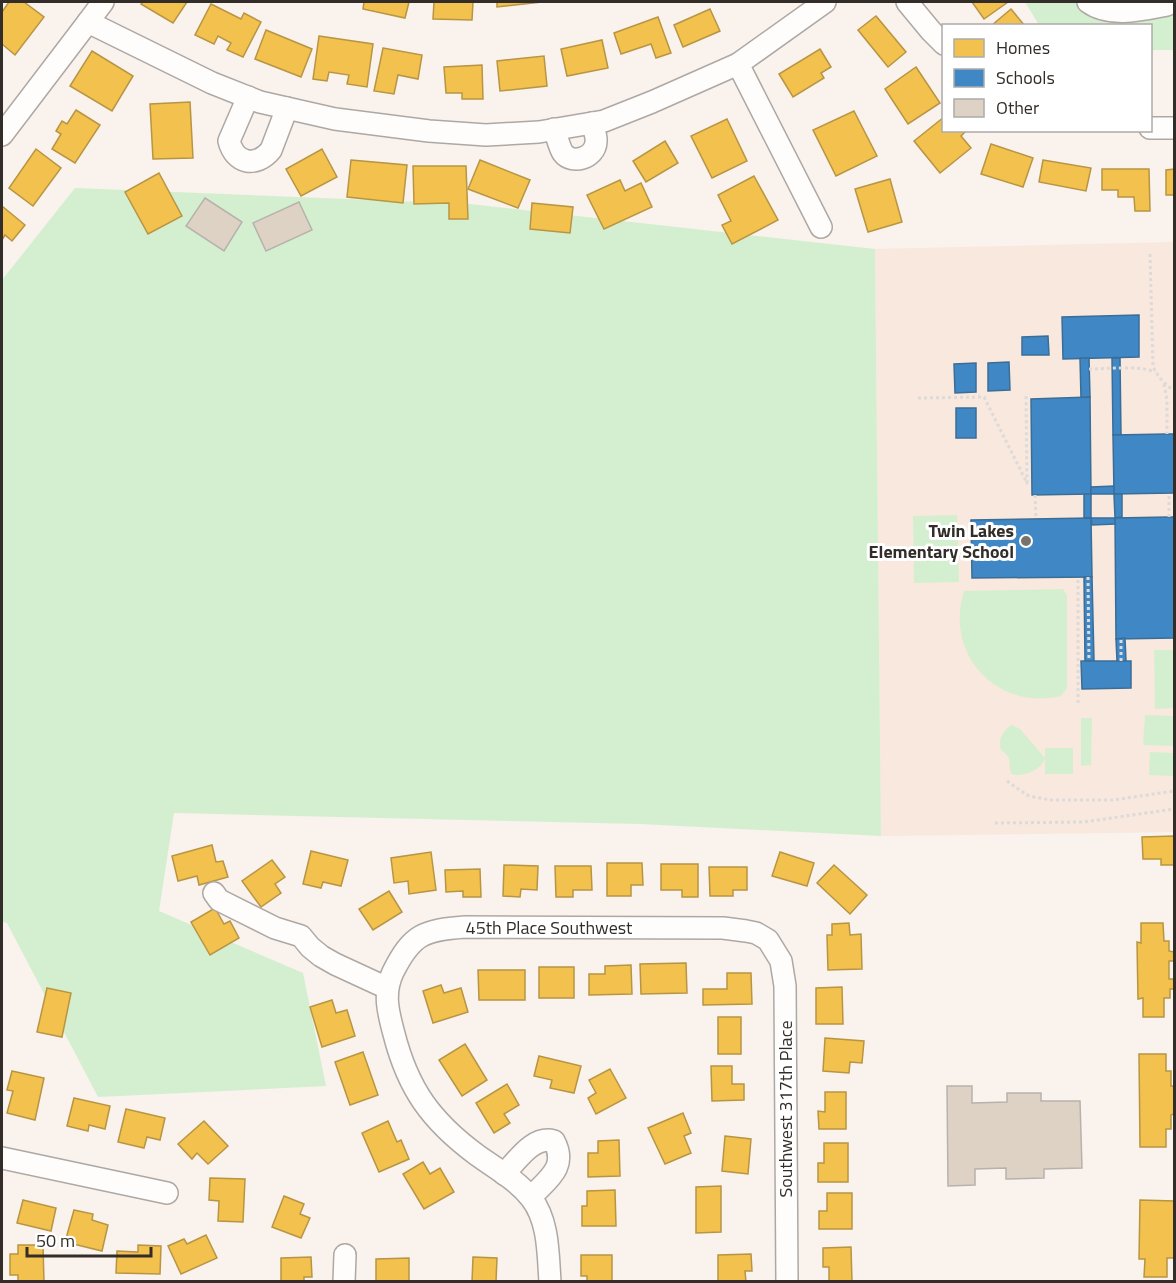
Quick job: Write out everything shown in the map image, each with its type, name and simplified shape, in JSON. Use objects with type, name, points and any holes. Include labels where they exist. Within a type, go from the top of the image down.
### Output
[{"type":"street","points":[[2,135],[103,2]]},
{"type":"street","points":[[88,22],[212,83],[260,102],[335,119],[429,131],[486,135],[539,132],[604,121],[738,64],[825,2]]},
{"type":"street","points":[[907,2],[942,42]]},
{"type":"street","points":[[1088,2],[1100,9],[1130,11],[1167,5],[1168,2]]},
{"type":"street","points":[[738,64],[821,227]]},
{"type":"street","points":[[248,97],[229,141],[234,154],[246,161],[254,162],[267,156],[287,108]]},
{"type":"street","points":[[554,129],[563,153],[573,159],[579,159],[593,151],[597,142],[592,123]]},
{"type":"street","points":[[1152,128],[1174,128]]},
{"type":"street","points":[[214,893],[219,900],[275,928],[301,936],[310,947],[328,960],[387,988]]},
{"type":"street","name":"45th Place Southwest","points":[[531,1197],[504,1174],[460,1143],[426,1108],[413,1087],[398,1049],[387,1002],[387,988],[391,976],[407,946],[425,934],[450,928],[723,928],[756,933],[768,940]]},
{"type":"street","name":"Southwest 317th Place","points":[[768,940],[781,961],[785,986],[787,1281]]},
{"type":"street","points":[[504,1174],[536,1142],[546,1139],[554,1141],[559,1150],[560,1161],[555,1172],[531,1197],[540,1213],[544,1229],[550,1281]]},
{"type":"street","points":[[2,1158],[167,1192]]},
{"type":"street","points":[[344,1281],[345,1255]]},
{"type":"path","points":[[1150,254],[1152,362],[1155,372],[1174,390]]},
{"type":"path","points":[[1089,369],[1146,369],[1155,372]]},
{"type":"path","points":[[1164,382],[1167,400],[1167,434]]},
{"type":"path","points":[[1026,393],[1027,483]]},
{"type":"path","points":[[918,398],[984,397],[1027,483]]},
{"type":"path","points":[[1027,483],[1032,484]]},
{"type":"path","points":[[1169,493],[1169,517]]},
{"type":"path","points":[[1035,495],[1036,519]]},
{"type":"path","points":[[1078,577],[1078,703]]},
{"type":"path","points":[[1088,577],[1089,661]]},
{"type":"path","points":[[1121,639],[1121,661]]},
{"type":"path","points":[[1006,781],[1027,795],[1050,800],[1113,800],[1174,791]]},
{"type":"path","points":[[995,823],[1084,822],[1174,809]]},
{"type":"shaded area","name":"Twin Lakes Elementary School","points":[[1174,242],[1174,832],[881,836],[875,249]]},
{"type":"green space","points":[[1025,2],[1174,2],[1174,50],[1152,50],[1152,24],[1038,24]]},
{"type":"green space","points":[[75,188],[470,204],[875,249],[881,836],[640,824],[174,813],[159,911],[303,973],[326,1086],[98,1097],[7,923],[2,922],[2,280]]},
{"type":"green space","points":[[957,515],[959,582],[914,583],[913,516]]},
{"type":"green space","points":[[1063,589],[1067,596],[1067,688],[1061,696],[1037,698],[1016,695],[996,686],[981,673],[969,656],[962,636],[960,614],[964,591]]},
{"type":"green space","points":[[1154,650],[1174,650],[1174,708],[1155,709]]},
{"type":"green space","points":[[1145,715],[1174,716],[1174,746],[1143,745]]},
{"type":"green space","points":[[1081,718],[1092,718],[1091,765],[1081,766]]},
{"type":"green space","points":[[1012,725],[1020,729],[1045,758],[1045,748],[1073,748],[1073,774],[1045,774],[1045,759],[1031,772],[1021,775],[1011,774],[1009,758],[1000,747],[1000,739],[1006,729]]},
{"type":"green space","points":[[1150,752],[1174,753],[1174,776],[1149,775]]},
{"type":"building: Homes","points":[[9,2],[24,2],[44,17],[15,55],[2,44],[2,12]]},
{"type":"building: Homes","points":[[143,2],[187,2],[173,23],[141,4]]},
{"type":"building: Homes","points":[[364,2],[409,2],[405,18],[363,9]]},
{"type":"building: Homes","points":[[434,2],[473,2],[472,20],[433,19]]},
{"type":"building: Homes","points":[[497,2],[542,2],[497,7]]},
{"type":"building: Homes","points":[[972,2],[1008,2],[984,19]]},
{"type":"building: Homes","points":[[211,4],[241,19],[244,13],[261,22],[243,57],[227,50],[231,43],[218,36],[214,44],[195,35]]},
{"type":"building: Homes","points":[[710,9],[720,31],[683,47],[674,25]]},
{"type":"building: Homes","points":[[1011,9],[1023,24],[993,24]]},
{"type":"building: Homes","points":[[876,16],[906,52],[888,67],[858,30]]},
{"type":"building: Homes","points":[[658,17],[671,53],[656,58],[651,44],[621,54],[614,33]]},
{"type":"building: Homes","points":[[266,30],[312,49],[301,77],[255,59]]},
{"type":"building: Homes","points":[[319,36],[373,44],[367,87],[347,84],[349,75],[329,72],[327,81],[313,79]]},
{"type":"building: Homes","points":[[602,40],[608,68],[567,76],[561,49]]},
{"type":"building: Homes","points":[[383,48],[422,55],[418,79],[398,75],[394,94],[374,91]]},
{"type":"building: Homes","points":[[820,49],[831,67],[821,73],[824,78],[793,97],[779,74]]},
{"type":"building: Homes","points":[[92,51],[133,76],[112,111],[70,86]]},
{"type":"building: Homes","points":[[544,56],[547,86],[500,91],[497,61]]},
{"type":"building: Homes","points":[[482,65],[483,99],[462,99],[462,93],[446,93],[444,67]]},
{"type":"building: Homes","points":[[916,67],[940,103],[908,124],[885,89]]},
{"type":"building: Homes","points":[[190,102],[193,158],[153,159],[150,104]]},
{"type":"building: Homes","points":[[76,110],[100,125],[75,163],[52,149],[61,134],[56,131],[62,121],[67,124]]},
{"type":"building: Homes","points":[[854,111],[877,156],[836,176],[813,130]]},
{"type":"building: Homes","points":[[727,119],[747,161],[712,178],[691,136]]},
{"type":"building: Homes","points":[[942,119],[942,132],[965,132],[961,136],[971,148],[940,173],[914,141]]},
{"type":"building: Homes","points":[[665,141],[678,163],[646,182],[633,161]]},
{"type":"building: Homes","points":[[991,144],[1033,158],[1023,187],[981,174]]},
{"type":"building: Homes","points":[[36,149],[61,168],[33,206],[9,188]]},
{"type":"building: Homes","points":[[322,149],[337,177],[301,196],[286,169]]},
{"type":"building: Homes","points":[[351,160],[407,165],[403,203],[347,197]]},
{"type":"building: Homes","points":[[480,160],[530,180],[518,208],[468,189]]},
{"type":"building: Homes","points":[[1043,160],[1091,168],[1086,191],[1039,182]]},
{"type":"building: Homes","points":[[413,166],[466,166],[468,219],[449,219],[449,203],[414,204]]},
{"type":"building: Homes","points":[[1102,169],[1149,169],[1150,211],[1135,211],[1134,197],[1118,197],[1118,190],[1102,190]]},
{"type":"building: Homes","points":[[1174,169],[1174,195],[1166,195],[1166,170]]},
{"type":"building: Homes","points":[[159,173],[182,216],[148,234],[125,192]]},
{"type":"building: Homes","points":[[754,176],[778,220],[732,244],[722,225],[731,221],[718,195]]},
{"type":"building: Homes","points":[[890,179],[902,222],[868,232],[855,189]]},
{"type":"building: Homes","points":[[620,180],[625,191],[641,183],[652,207],[604,229],[587,195]]},
{"type":"building: Homes","points":[[532,203],[573,207],[570,233],[530,229]]},
{"type":"building: Homes","points":[[2,206],[25,225],[12,241],[5,235],[2,240]]},
{"type":"building: Homes","points":[[1174,836],[1174,865],[1161,865],[1161,859],[1143,859],[1142,837]]},
{"type":"building: Homes","points":[[212,845],[216,862],[223,861],[228,877],[199,885],[197,876],[178,881],[172,856]]},
{"type":"building: Homes","points":[[311,851],[348,860],[341,886],[323,882],[321,888],[303,884]]},
{"type":"building: Homes","points":[[431,852],[436,890],[409,894],[408,881],[394,883],[391,858]]},
{"type":"building: Homes","points":[[780,852],[814,863],[807,886],[772,876]]},
{"type":"building: Homes","points":[[272,860],[285,877],[275,884],[281,893],[261,907],[242,881]]},
{"type":"building: Homes","points":[[607,863],[642,863],[643,885],[631,885],[631,896],[607,896]]},
{"type":"building: Homes","points":[[661,864],[698,864],[698,897],[682,897],[682,890],[661,890]]},
{"type":"building: Homes","points":[[504,865],[538,866],[537,890],[521,889],[520,897],[503,896]]},
{"type":"building: Homes","points":[[834,865],[867,895],[850,914],[817,883]]},
{"type":"building: Homes","points":[[555,866],[591,866],[592,890],[573,890],[573,897],[556,897]]},
{"type":"building: Homes","points":[[709,867],[747,867],[747,890],[733,890],[733,896],[710,896]]},
{"type":"building: Homes","points":[[480,869],[481,897],[463,897],[463,891],[446,892],[445,870]]},
{"type":"building: Homes","points":[[389,891],[402,912],[373,930],[359,909]]},
{"type":"building: Homes","points":[[215,908],[224,924],[230,921],[239,938],[210,955],[191,922]]},
{"type":"building: Homes","points":[[849,923],[850,935],[861,934],[862,969],[828,970],[827,935],[832,935],[832,924]]},
{"type":"building: Homes","points":[[1141,923],[1163,923],[1164,941],[1169,941],[1169,951],[1174,952],[1174,961],[1169,961],[1169,979],[1174,979],[1174,989],[1170,989],[1170,998],[1164,998],[1164,1017],[1143,1017],[1143,998],[1138,999],[1137,942],[1141,943]]},
{"type":"building: Homes","points":[[686,963],[687,993],[641,994],[640,964]]},
{"type":"building: Homes","points":[[631,965],[632,994],[589,995],[589,974],[605,974],[605,966]]},
{"type":"building: Homes","points":[[539,967],[574,967],[574,998],[539,998]]},
{"type":"building: Homes","points":[[478,970],[525,970],[525,1000],[479,1000]]},
{"type":"building: Homes","points":[[727,973],[751,973],[752,1004],[703,1005],[703,989],[727,989]]},
{"type":"building: Homes","points":[[441,985],[444,993],[461,988],[468,1012],[433,1023],[423,991]]},
{"type":"building: Homes","points":[[842,987],[843,1024],[816,1024],[816,988]]},
{"type":"building: Homes","points":[[47,988],[71,993],[62,1037],[37,1032]]},
{"type":"building: Homes","points":[[332,1000],[336,1013],[347,1010],[355,1036],[322,1047],[310,1007]]},
{"type":"building: Homes","points":[[718,1017],[741,1017],[741,1054],[718,1054]]},
{"type":"building: Homes","points":[[825,1038],[864,1041],[862,1063],[850,1062],[849,1073],[823,1071]]},
{"type":"building: Homes","points":[[465,1044],[487,1080],[462,1096],[439,1060]]},
{"type":"building: Homes","points":[[363,1052],[378,1095],[350,1105],[335,1062]]},
{"type":"building: Homes","points":[[1139,1054],[1166,1054],[1166,1071],[1171,1071],[1171,1086],[1174,1086],[1174,1114],[1171,1115],[1171,1129],[1166,1129],[1166,1147],[1140,1147]]},
{"type":"building: Homes","points":[[539,1056],[581,1066],[574,1093],[550,1088],[552,1080],[534,1076]]},
{"type":"building: Homes","points":[[711,1066],[732,1066],[732,1084],[744,1084],[744,1100],[712,1101]]},
{"type":"building: Homes","points":[[610,1069],[626,1098],[596,1114],[588,1098],[596,1093],[589,1080]]},
{"type":"building: Homes","points":[[12,1071],[44,1078],[35,1120],[7,1113],[13,1091],[7,1090]]},
{"type":"building: Homes","points":[[507,1084],[519,1105],[504,1114],[510,1123],[494,1133],[476,1103]]},
{"type":"building: Homes","points":[[825,1092],[846,1092],[846,1129],[819,1129],[818,1111],[825,1112]]},
{"type":"building: Homes","points":[[74,1098],[110,1106],[105,1129],[89,1125],[88,1131],[67,1126]]},
{"type":"building: Homes","points":[[126,1109],[165,1118],[160,1140],[147,1137],[144,1148],[118,1142]]},
{"type":"building: Homes","points":[[683,1113],[691,1133],[684,1136],[691,1153],[665,1164],[648,1128]]},
{"type":"building: Homes","points":[[204,1121],[228,1146],[208,1164],[197,1153],[192,1159],[178,1144]]},
{"type":"building: Homes","points":[[388,1121],[397,1142],[401,1140],[409,1159],[379,1172],[362,1133]]},
{"type":"building: Homes","points":[[725,1136],[751,1139],[748,1174],[722,1171]]},
{"type":"building: Homes","points":[[619,1140],[620,1176],[588,1177],[588,1153],[598,1153],[598,1141]]},
{"type":"building: Homes","points":[[824,1143],[848,1143],[848,1182],[818,1182],[818,1163],[824,1163]]},
{"type":"building: Homes","points":[[423,1162],[430,1174],[440,1168],[454,1192],[424,1209],[403,1174]]},
{"type":"building: Homes","points":[[210,1178],[245,1179],[243,1222],[218,1221],[219,1201],[209,1200]]},
{"type":"building: Homes","points":[[721,1186],[721,1232],[696,1233],[696,1187]]},
{"type":"building: Homes","points":[[615,1190],[616,1226],[582,1226],[582,1206],[587,1206],[587,1191]]},
{"type":"building: Homes","points":[[827,1193],[852,1193],[852,1229],[819,1229],[819,1211],[827,1211]]},
{"type":"building: Homes","points":[[284,1196],[304,1204],[300,1214],[310,1218],[301,1238],[272,1227]]},
{"type":"building: Homes","points":[[23,1200],[56,1208],[51,1231],[17,1223]]},
{"type":"building: Homes","points":[[1140,1200],[1174,1201],[1174,1258],[1167,1258],[1167,1277],[1144,1277],[1145,1259],[1139,1259]]},
{"type":"building: Homes","points":[[74,1210],[93,1214],[92,1220],[108,1225],[102,1251],[65,1242]]},
{"type":"building: Homes","points":[[206,1235],[217,1258],[181,1274],[168,1246],[184,1239],[187,1244]]},
{"type":"building: Homes","points":[[18,1245],[43,1245],[44,1282],[18,1282],[18,1275],[10,1275],[10,1254],[18,1254]]},
{"type":"building: Homes","points":[[138,1245],[161,1246],[160,1274],[116,1273],[117,1251],[138,1252]]},
{"type":"building: Homes","points":[[851,1247],[852,1282],[829,1282],[829,1267],[823,1267],[823,1248]]},
{"type":"building: Homes","points":[[751,1254],[752,1271],[745,1271],[746,1282],[718,1282],[718,1255]]},
{"type":"building: Homes","points":[[581,1255],[612,1255],[612,1282],[587,1282],[587,1276],[581,1276]]},
{"type":"building: Homes","points":[[311,1257],[312,1277],[304,1277],[304,1282],[281,1282],[281,1258]]},
{"type":"building: Homes","points":[[473,1257],[497,1258],[496,1282],[472,1282]]},
{"type":"building: Homes","points":[[409,1258],[409,1282],[376,1282],[376,1259]]},
{"type":"building: Schools","points":[[1139,315],[1139,357],[1063,359],[1062,317]]},
{"type":"building: Schools","points":[[1048,336],[1049,355],[1022,355],[1022,337]]},
{"type":"building: Schools","points":[[1080,358],[1089,358],[1090,397],[1081,398]]},
{"type":"building: Schools","points":[[1112,358],[1120,358],[1121,435],[1113,435]]},
{"type":"building: Schools","points":[[1009,362],[1010,390],[988,391],[988,363]]},
{"type":"building: Schools","points":[[976,363],[976,392],[955,393],[954,364]]},
{"type":"building: Schools","points":[[1090,397],[1091,494],[1032,495],[1031,399]]},
{"type":"building: Schools","points":[[956,408],[976,408],[976,438],[956,438]]},
{"type":"building: Schools","points":[[1174,434],[1174,493],[1114,494],[1113,435]]},
{"type":"building: Schools","points":[[1114,486],[1114,494],[1091,494],[1091,487]]},
{"type":"building: Schools","points":[[1084,494],[1091,494],[1091,518],[1084,518]]},
{"type":"building: Schools","points":[[1114,494],[1122,494],[1122,517],[1115,518]]},
{"type":"building: Schools","points":[[1174,517],[1174,638],[1116,639],[1115,518]]},
{"type":"building: Schools","points":[[1091,518],[1115,518],[1115,524],[1092,525]]},
{"type":"building: Schools","points":[[1091,518],[1092,577],[972,578],[971,520]]},
{"type":"building: Schools","points":[[1084,577],[1092,577],[1094,661],[1085,661]]},
{"type":"building: Schools","points":[[1125,638],[1126,661],[1117,661],[1116,639]]},
{"type":"building: Schools","points":[[1081,661],[1131,661],[1131,688],[1082,689]]},
{"type":"building: Other","points":[[205,198],[242,222],[224,251],[186,226]]},
{"type":"building: Other","points":[[299,202],[312,230],[266,251],[253,223]]},
{"type":"building: Other","points":[[947,1086],[972,1086],[972,1103],[1007,1102],[1007,1093],[1041,1093],[1041,1101],[1080,1101],[1082,1168],[1044,1169],[1044,1178],[1006,1179],[1006,1168],[975,1169],[975,1185],[948,1186]]},
{"type":"place","name":"Twin Lakes Elementary School","points":[[1026,541]]}]
